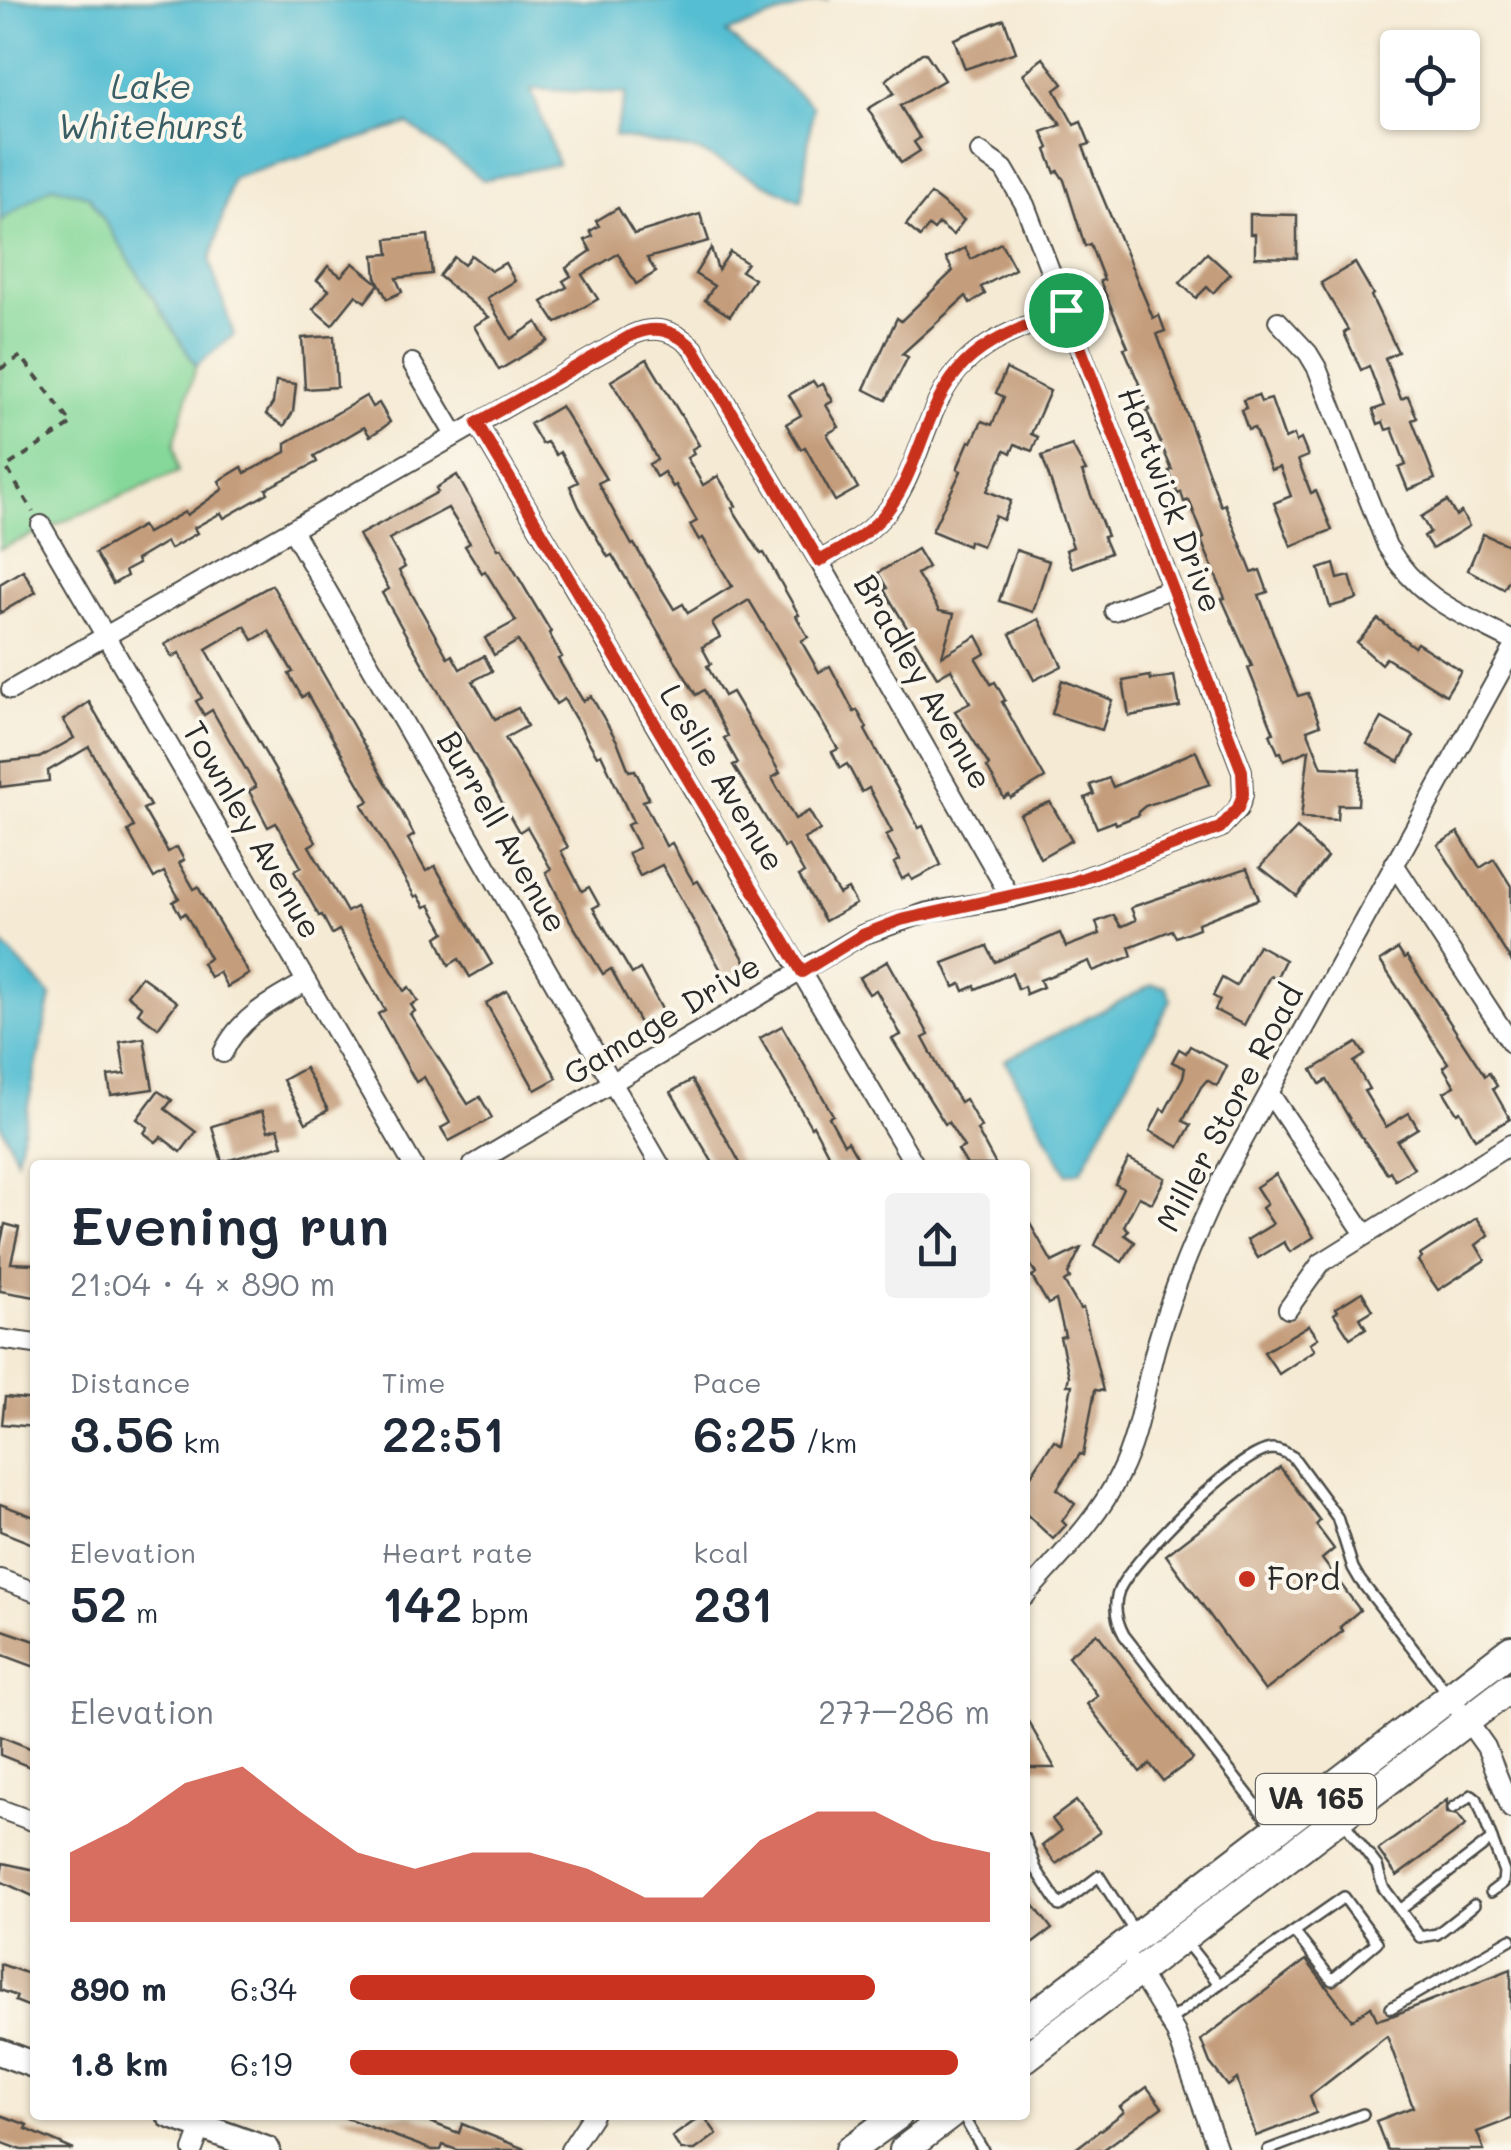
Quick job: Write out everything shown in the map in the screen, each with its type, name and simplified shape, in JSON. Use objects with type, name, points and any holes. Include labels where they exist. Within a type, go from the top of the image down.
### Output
[{"type":"main road","name":"VA 165","points":[[1030,2019],[1133,1951],[1182,1938],[1340,1818],[1459,1709],[1511,1650]]},
{"type":"main road","name":"VA 165","points":[[1030,2053],[1133,1951],[1276,1830],[1459,1709],[1511,1687]]},
{"type":"main road","points":[[0,2052],[30,2063]]},
{"type":"main road","points":[[850,2150],[891,2120]]},
{"type":"main road","points":[[904,2150],[943,2120]]},
{"type":"main road","points":[[200,2131],[267,2150]]},
{"type":"street","name":"Hartwick Drive","points":[[980,152],[993,159],[1013,181],[1242,771]]},
{"type":"street","points":[[819,561],[846,546],[884,516],[903,483],[939,400],[962,366],[1001,337],[1066,310]]},
{"type":"street","points":[[1278,321],[1318,368],[1387,546],[1400,568],[1413,584],[1444,605],[1511,640]]},
{"type":"street","name":"Bradley Avenue","points":[[477,423],[632,335],[657,329],[671,332],[694,349],[1011,898]]},
{"type":"street","points":[[412,363],[455,435]]},
{"type":"street","points":[[10,690],[477,423]]},
{"type":"street","name":"Leslie Avenue","points":[[477,423],[911,1160]]},
{"type":"street","name":"Townley Avenue","points":[[41,525],[410,1160]]},
{"type":"street","name":"Burrell Avenue","points":[[292,530],[657,1160]]},
{"type":"street","points":[[1114,611],[1172,588]]},
{"type":"street","name":"Miller Store Road","points":[[1030,1590],[1117,1480],[1137,1430],[1174,1286],[1225,1173],[1511,653]]},
{"type":"street","name":"Gamage Drive","points":[[482,1160],[862,935],[901,920],[1073,882],[1220,828],[1238,808],[1243,794],[1242,771]]},
{"type":"street","points":[[1394,864],[1511,1043]]},
{"type":"street","points":[[223,1053],[251,1016],[306,982]]},
{"type":"street","points":[[1270,1094],[1365,1234]]},
{"type":"street","points":[[1288,1309],[1321,1263],[1511,1144]]},
{"type":"street","points":[[0,1339],[30,1343]]},
{"type":"street","points":[[0,1579],[30,1590]]},
{"type":"street","points":[[1459,1709],[1486,1747],[1511,1810]]},
{"type":"street","points":[[0,1809],[30,1820]]},
{"type":"street","points":[[1133,1951],[1169,2021],[1218,2150]]},
{"type":"street","points":[[570,2150],[590,2120]]},
{"type":"lane","points":[[1293,1853],[1117,1622],[1118,1593],[1124,1582],[1196,1498],[1246,1458],[1272,1449],[1293,1457],[1337,1517],[1352,1568],[1459,1709]]},
{"type":"lane","points":[[1453,1808],[1472,1795],[1492,1838],[1504,1877],[1491,1892]]},
{"type":"lane","points":[[1340,1818],[1381,1863],[1383,1887],[1420,1937],[1437,1934],[1474,1904]]},
{"type":"lane","points":[[1400,1910],[1492,1838]]},
{"type":"lane","points":[[1030,1853],[1036,1870],[1060,1906],[1099,1876],[1133,1951]]},
{"type":"lane","points":[[1169,2021],[1344,1897],[1377,1942],[1332,1980],[1295,1933]]},
{"type":"lane","points":[[1182,1938],[1219,1984]]},
{"type":"lane","points":[[1391,2008],[1511,1939]]},
{"type":"lane","points":[[1268,2150],[1363,2114]]},
{"type":"lane","points":[[965,2120],[983,2150]]},
{"type":"path","points":[[0,369],[21,356],[72,424],[6,468],[41,525]]},
{"type":"green space","points":[[52,186],[89,196],[196,366],[174,444],[178,472],[0,549],[0,221]]},
{"type":"water","name":"Lake Whitehurst","points":[[0,0],[829,0],[726,33],[813,106],[801,201],[698,151],[614,136],[626,94],[531,89],[558,164],[483,180],[408,124],[233,178],[210,262],[234,335],[196,366],[89,196],[52,186],[0,221]]},
{"type":"water","points":[[0,941],[51,996],[17,1159],[0,1123]]},
{"type":"water","points":[[1152,985],[1166,987],[1171,1000],[1081,1171],[1067,1174],[1005,1060]]},
{"type":"building","points":[[1004,19],[1016,52],[965,69],[954,39]]},
{"type":"building","points":[[926,53],[944,80],[900,106],[920,138],[914,142],[920,151],[901,163],[868,109],[894,93],[886,80]]},
{"type":"building","points":[[1043,58],[1063,84],[1055,90],[1074,125],[1081,122],[1090,144],[1083,146],[1098,186],[1153,318],[1159,315],[1165,331],[1157,334],[1221,506],[1225,504],[1252,573],[1260,570],[1268,592],[1259,595],[1282,657],[1298,696],[1308,693],[1320,725],[1307,730],[1322,767],[1360,769],[1358,805],[1338,805],[1337,820],[1301,818],[1309,750],[1284,760],[1270,734],[1274,733],[1248,668],[1252,666],[1222,599],[1225,598],[1201,540],[1204,538],[1189,500],[1184,502],[1181,492],[1178,494],[1124,348],[1128,347],[1100,281],[1104,280],[1090,244],[1085,246],[1064,180],[1058,171],[1055,173],[1046,150],[1049,148],[1042,132],[1061,125],[1023,74]]},
{"type":"building","points":[[931,194],[964,220],[953,235],[939,224],[934,230],[929,226],[920,237],[906,225]]},
{"type":"building","points":[[618,208],[634,234],[700,214],[709,241],[647,258],[656,272],[636,284],[618,254],[582,275],[598,299],[556,323],[542,302],[567,287],[563,281],[571,276],[566,268],[591,251],[585,240],[599,226],[596,221]]},
{"type":"building","points":[[1250,214],[1297,215],[1297,258],[1255,257]]},
{"type":"building","points":[[428,235],[432,274],[396,278],[402,292],[387,299],[376,277],[374,255],[389,254],[387,239]]},
{"type":"building","points":[[1001,243],[1015,269],[981,287],[985,294],[970,303],[966,296],[902,354],[908,357],[886,400],[864,389],[897,318],[901,321],[953,271],[946,258],[965,248],[971,259]]},
{"type":"building","points":[[711,248],[718,270],[730,252],[747,263],[741,271],[754,279],[730,316],[705,300],[714,286],[695,274]]},
{"type":"building","points":[[1207,253],[1230,274],[1213,293],[1207,287],[1196,298],[1180,283]]},
{"type":"building","points":[[471,255],[491,271],[505,263],[515,281],[487,298],[511,339],[537,322],[548,341],[499,370],[474,326],[489,317],[439,276],[454,257],[464,265]]},
{"type":"building","points":[[353,263],[379,284],[365,302],[356,295],[332,325],[313,309],[329,290],[317,280],[328,266],[341,276]]},
{"type":"building","points":[[1355,263],[1398,352],[1385,358],[1401,399],[1408,396],[1417,418],[1412,420],[1435,479],[1408,490],[1399,468],[1406,465],[1392,428],[1386,430],[1383,422],[1378,424],[1373,410],[1384,406],[1369,366],[1361,370],[1344,333],[1348,330],[1321,283]]},
{"type":"building","points":[[334,336],[337,387],[305,389],[302,338]]},
{"type":"building","points":[[647,359],[699,445],[687,458],[703,485],[718,476],[736,506],[732,508],[761,554],[764,553],[799,615],[796,616],[808,637],[801,641],[819,672],[830,666],[919,828],[923,826],[941,865],[912,880],[909,875],[902,879],[894,863],[900,860],[886,835],[892,832],[869,788],[862,792],[847,764],[840,768],[832,752],[838,749],[749,600],[712,623],[720,637],[702,647],[711,664],[707,666],[724,696],[732,692],[780,773],[772,778],[795,819],[809,811],[820,830],[804,839],[839,894],[848,889],[856,904],[825,921],[799,876],[804,873],[788,845],[784,848],[733,765],[738,763],[724,738],[728,736],[704,690],[696,695],[612,555],[608,557],[579,507],[570,486],[578,482],[560,452],[556,455],[547,442],[542,444],[530,424],[561,406],[606,479],[598,483],[632,545],[674,609],[683,604],[688,613],[732,586],[703,538],[699,540],[690,525],[697,521],[676,485],[673,487],[664,472],[656,477],[649,464],[657,460],[611,381]]},
{"type":"building","points":[[1006,369],[1050,391],[1031,434],[1038,437],[1032,451],[1015,444],[1011,453],[1005,450],[987,491],[1011,501],[1003,520],[995,516],[982,546],[969,541],[968,546],[932,531],[961,471],[957,469],[969,441],[972,442],[982,421],[992,425],[1004,397],[996,393]]},
{"type":"building","points":[[276,381],[296,384],[293,412],[284,426],[266,414],[273,403]]},
{"type":"building","points":[[813,381],[817,387],[823,384],[833,401],[826,405],[839,427],[827,434],[858,488],[835,501],[805,447],[801,449],[786,424],[801,415],[789,395]]},
{"type":"building","points":[[1258,395],[1261,402],[1271,399],[1285,439],[1294,435],[1296,442],[1301,439],[1308,456],[1298,460],[1332,530],[1291,546],[1274,503],[1291,496],[1280,467],[1271,470],[1254,428],[1248,430],[1241,410],[1246,408],[1243,400]]},
{"type":"building","points":[[366,396],[372,407],[379,403],[390,422],[384,427],[370,436],[364,427],[314,456],[317,462],[266,489],[268,493],[224,518],[221,513],[194,528],[197,533],[170,549],[166,542],[136,560],[138,564],[125,571],[127,576],[113,584],[95,553],[142,526],[147,533],[185,512],[187,515],[223,489],[219,481],[242,467],[245,473],[286,452],[286,443]]},
{"type":"building","points":[[1072,445],[1086,471],[1082,472],[1110,553],[1072,568],[1066,550],[1073,547],[1042,456]]},
{"type":"building","points":[[457,475],[551,632],[562,657],[558,659],[583,701],[591,696],[629,771],[635,770],[649,799],[643,801],[666,846],[672,843],[694,883],[698,881],[748,966],[726,979],[662,865],[640,876],[628,853],[639,848],[627,825],[633,822],[601,754],[597,756],[564,699],[556,704],[518,641],[494,655],[485,638],[516,621],[465,546],[470,543],[448,508],[389,539],[405,567],[399,571],[448,658],[452,655],[460,669],[484,656],[492,671],[473,681],[495,719],[518,708],[527,726],[505,738],[568,847],[561,851],[582,891],[589,887],[599,905],[593,908],[632,974],[640,969],[664,1013],[641,1025],[611,969],[603,974],[569,919],[546,872],[551,869],[527,827],[519,832],[382,593],[389,589],[359,535],[438,492],[436,488]]},
{"type":"building","points":[[1447,501],[1456,516],[1461,512],[1469,526],[1432,549],[1424,536],[1430,532],[1421,517]]},
{"type":"building","points":[[1483,534],[1511,546],[1511,577],[1504,589],[1468,570]]},
{"type":"building","points":[[917,549],[928,567],[917,574],[939,611],[954,614],[942,656],[977,636],[986,653],[976,659],[991,684],[995,682],[1005,700],[1002,702],[1045,778],[1011,798],[1004,798],[989,765],[955,711],[970,703],[951,669],[937,677],[884,590],[887,588],[878,573]]},
{"type":"building","points":[[1016,550],[1049,561],[1033,612],[999,601]]},
{"type":"building","points":[[1334,564],[1338,579],[1350,576],[1357,599],[1330,607],[1319,569]]},
{"type":"building","points":[[23,570],[36,592],[0,613],[0,584]]},
{"type":"building","points":[[272,585],[394,797],[414,835],[408,839],[426,871],[435,866],[492,964],[470,977],[459,959],[449,965],[437,937],[445,932],[430,905],[425,907],[418,895],[415,897],[362,805],[369,801],[307,694],[302,697],[289,674],[293,672],[269,631],[253,640],[245,626],[206,649],[316,842],[309,846],[347,912],[356,907],[404,991],[409,987],[418,1001],[411,1005],[415,1011],[410,1014],[468,1104],[480,1097],[492,1118],[449,1141],[441,1128],[450,1123],[424,1077],[416,1082],[378,1014],[385,1010],[339,930],[332,934],[322,915],[319,916],[294,871],[301,867],[276,823],[268,827],[249,791],[256,787],[212,710],[204,715],[196,701],[202,698],[179,653],[172,657],[165,644]]},
{"type":"building","points":[[1039,619],[1062,666],[1034,680],[1010,634]]},
{"type":"building","points":[[1378,619],[1414,647],[1417,643],[1461,671],[1446,695],[1386,658],[1381,664],[1357,643]]},
{"type":"building","points":[[1150,676],[1151,680],[1174,676],[1180,707],[1129,716],[1123,681]]},
{"type":"building","points":[[1062,680],[1112,700],[1102,730],[1052,714]]},
{"type":"building","points":[[89,702],[150,806],[143,809],[168,852],[177,847],[184,860],[179,863],[194,889],[198,887],[249,974],[227,987],[219,972],[210,977],[202,963],[210,958],[185,913],[181,916],[173,902],[179,898],[164,872],[154,878],[128,831],[134,827],[89,747],[48,771],[49,781],[0,787],[0,762],[39,758],[74,738],[63,720]]},
{"type":"building","points":[[1382,718],[1414,736],[1399,762],[1367,744]]},
{"type":"building","points":[[1196,751],[1210,784],[1145,806],[1139,815],[1116,824],[1115,821],[1097,828],[1085,798],[1094,794],[1090,785],[1109,778],[1113,787]]},
{"type":"building","points":[[1050,802],[1072,840],[1040,858],[1020,814]]},
{"type":"building","points":[[1297,828],[1327,857],[1297,896],[1260,867]]},
{"type":"building","points":[[1458,832],[1480,868],[1494,859],[1511,886],[1511,961],[1438,845]]},
{"type":"building","points":[[1247,868],[1259,899],[1198,923],[1199,928],[1176,937],[1172,930],[1129,947],[1132,956],[1093,971],[1089,961],[1040,980],[1043,987],[1026,994],[1024,986],[1018,989],[1012,973],[964,991],[961,984],[954,987],[943,963],[987,946],[995,962],[1060,933],[1066,947],[1100,934],[1096,922],[1114,915],[1121,927],[1136,920],[1131,908],[1135,906]]},
{"type":"building","points":[[1258,945],[1285,960],[1276,979],[1270,976],[1244,1025],[1215,1010],[1220,1000],[1213,996],[1222,978],[1236,986]]},
{"type":"building","points":[[1398,949],[1485,1076],[1489,1073],[1497,1086],[1493,1089],[1510,1119],[1475,1139],[1444,1092],[1455,1086],[1443,1067],[1448,1063],[1380,961]]},
{"type":"building","points":[[888,961],[929,1035],[923,1038],[960,1102],[965,1099],[993,1160],[964,1160],[958,1150],[964,1147],[948,1122],[945,1124],[892,1039],[901,1035],[876,990],[869,994],[859,978]]},
{"type":"building","points":[[141,976],[177,1002],[158,1028],[138,1013],[142,1007],[127,995]]},
{"type":"building","points":[[507,991],[557,1078],[535,1090],[486,1003]]},
{"type":"building","points":[[782,1026],[833,1115],[829,1117],[844,1144],[848,1141],[859,1160],[831,1160],[760,1038]]},
{"type":"building","points":[[144,1038],[153,1089],[111,1095],[108,1076],[125,1074],[120,1042]]},
{"type":"building","points":[[1357,1043],[1365,1055],[1354,1062],[1369,1089],[1364,1091],[1386,1127],[1409,1113],[1418,1128],[1397,1141],[1414,1168],[1395,1180],[1352,1123],[1327,1080],[1320,1084],[1312,1070]]},
{"type":"building","points":[[1190,1046],[1227,1066],[1217,1086],[1207,1080],[1201,1087],[1183,1121],[1191,1125],[1179,1147],[1150,1131],[1183,1077],[1185,1068],[1172,1062],[1179,1049],[1186,1053]]},
{"type":"building","points":[[305,1068],[328,1110],[306,1123],[283,1080]]},
{"type":"building","points":[[692,1080],[738,1160],[711,1160],[671,1092]]},
{"type":"building","points":[[158,1091],[172,1100],[165,1109],[196,1132],[181,1152],[161,1137],[156,1142],[144,1133],[148,1127],[137,1119]]},
{"type":"building","points":[[262,1111],[268,1131],[278,1128],[283,1145],[221,1160],[212,1126]]},
{"type":"building","points":[[1129,1159],[1165,1178],[1152,1203],[1139,1197],[1124,1226],[1129,1230],[1125,1235],[1135,1242],[1122,1262],[1095,1245],[1123,1188],[1115,1184]]},
{"type":"building","points":[[1276,1174],[1314,1237],[1290,1252],[1284,1242],[1258,1258],[1247,1240],[1273,1224],[1262,1208],[1267,1204],[1256,1187]]},
{"type":"building","points":[[1477,1218],[1489,1235],[1476,1245],[1485,1260],[1438,1290],[1418,1261],[1420,1255]]},
{"type":"building","points":[[5,1224],[19,1228],[11,1263],[30,1264],[30,1296],[0,1291],[0,1247]]},
{"type":"building","points":[[1030,1224],[1052,1262],[1081,1248],[1068,1274],[1070,1278],[1064,1282],[1080,1309],[1083,1308],[1103,1391],[1095,1390],[1083,1455],[1057,1489],[1075,1504],[1062,1521],[1066,1525],[1053,1539],[1030,1518],[1030,1476],[1054,1440],[1061,1445],[1072,1385],[1067,1385],[1069,1376],[1060,1337],[1065,1336],[1056,1300],[1048,1304],[1032,1277],[1036,1274],[1030,1264]]},
{"type":"building","points":[[1362,1292],[1373,1310],[1360,1318],[1366,1328],[1350,1338],[1334,1314],[1336,1308]]},
{"type":"building","points":[[1309,1325],[1318,1338],[1310,1343],[1315,1350],[1279,1374],[1264,1352]]},
{"type":"building","points":[[5,1397],[30,1400],[30,1427],[2,1424]]},
{"type":"building","name":"Ford","points":[[1280,1467],[1320,1521],[1316,1525],[1334,1549],[1322,1559],[1360,1610],[1340,1627],[1343,1631],[1265,1691],[1166,1555]]},
{"type":"building","points":[[0,1504],[30,1515],[30,1543],[0,1531]]},
{"type":"building","points":[[0,1629],[30,1639],[30,1665],[0,1654]]},
{"type":"building","points":[[1097,1633],[1193,1759],[1163,1781],[1150,1764],[1140,1772],[1087,1704],[1098,1696],[1068,1656]]},
{"type":"building","points":[[1030,1725],[1055,1768],[1030,1768]]},
{"type":"building","points":[[0,1736],[30,1748],[30,1767],[0,1755]]},
{"type":"building","points":[[1447,1800],[1447,1813],[1458,1815],[1466,1825],[1397,1876],[1378,1850]]},
{"type":"building","points":[[1076,1801],[1100,1832],[1056,1864],[1042,1846],[1061,1831],[1052,1819]]},
{"type":"building","points":[[3,1863],[30,1869],[30,1895],[0,1881]]},
{"type":"building","points":[[1030,1900],[1052,1929],[1030,1945]]},
{"type":"building","points":[[1306,1960],[1352,2020],[1371,2006],[1377,2020],[1394,2015],[1511,1969],[1511,2119],[1477,2132],[1484,2150],[1387,2150],[1376,2121],[1413,2107],[1387,2036],[1310,2096],[1316,2113],[1256,2136],[1237,2079],[1228,2086],[1210,2063],[1201,2040]]},
{"type":"building","points":[[0,1964],[30,1974],[30,2007],[15,2001],[17,1996],[0,1990]]},
{"type":"building","points":[[1147,2087],[1162,2107],[1103,2150],[1074,2150],[1124,2112],[1120,2107]]},
{"type":"building","points":[[0,2115],[74,2150],[22,2150],[0,2142]]},
{"type":"building","points":[[351,2120],[424,2120],[459,2133],[462,2124],[527,2150],[457,2150],[443,2145],[441,2150]]},
{"type":"building","points":[[696,2120],[707,2120],[717,2134],[695,2150],[681,2150],[672,2137]]},
{"type":"place","name":"Ford","points":[[1247,1579]]},
{"type":"route","points":[[1066,310],[1242,771],[1243,794],[1238,808],[1220,828],[1146,858],[1011,898],[901,920],[862,935],[802,972],[477,423],[632,335],[657,329],[671,332],[694,349],[819,561],[846,546],[884,516],[916,456],[931,416],[962,366],[1001,337],[1066,310]]}]
